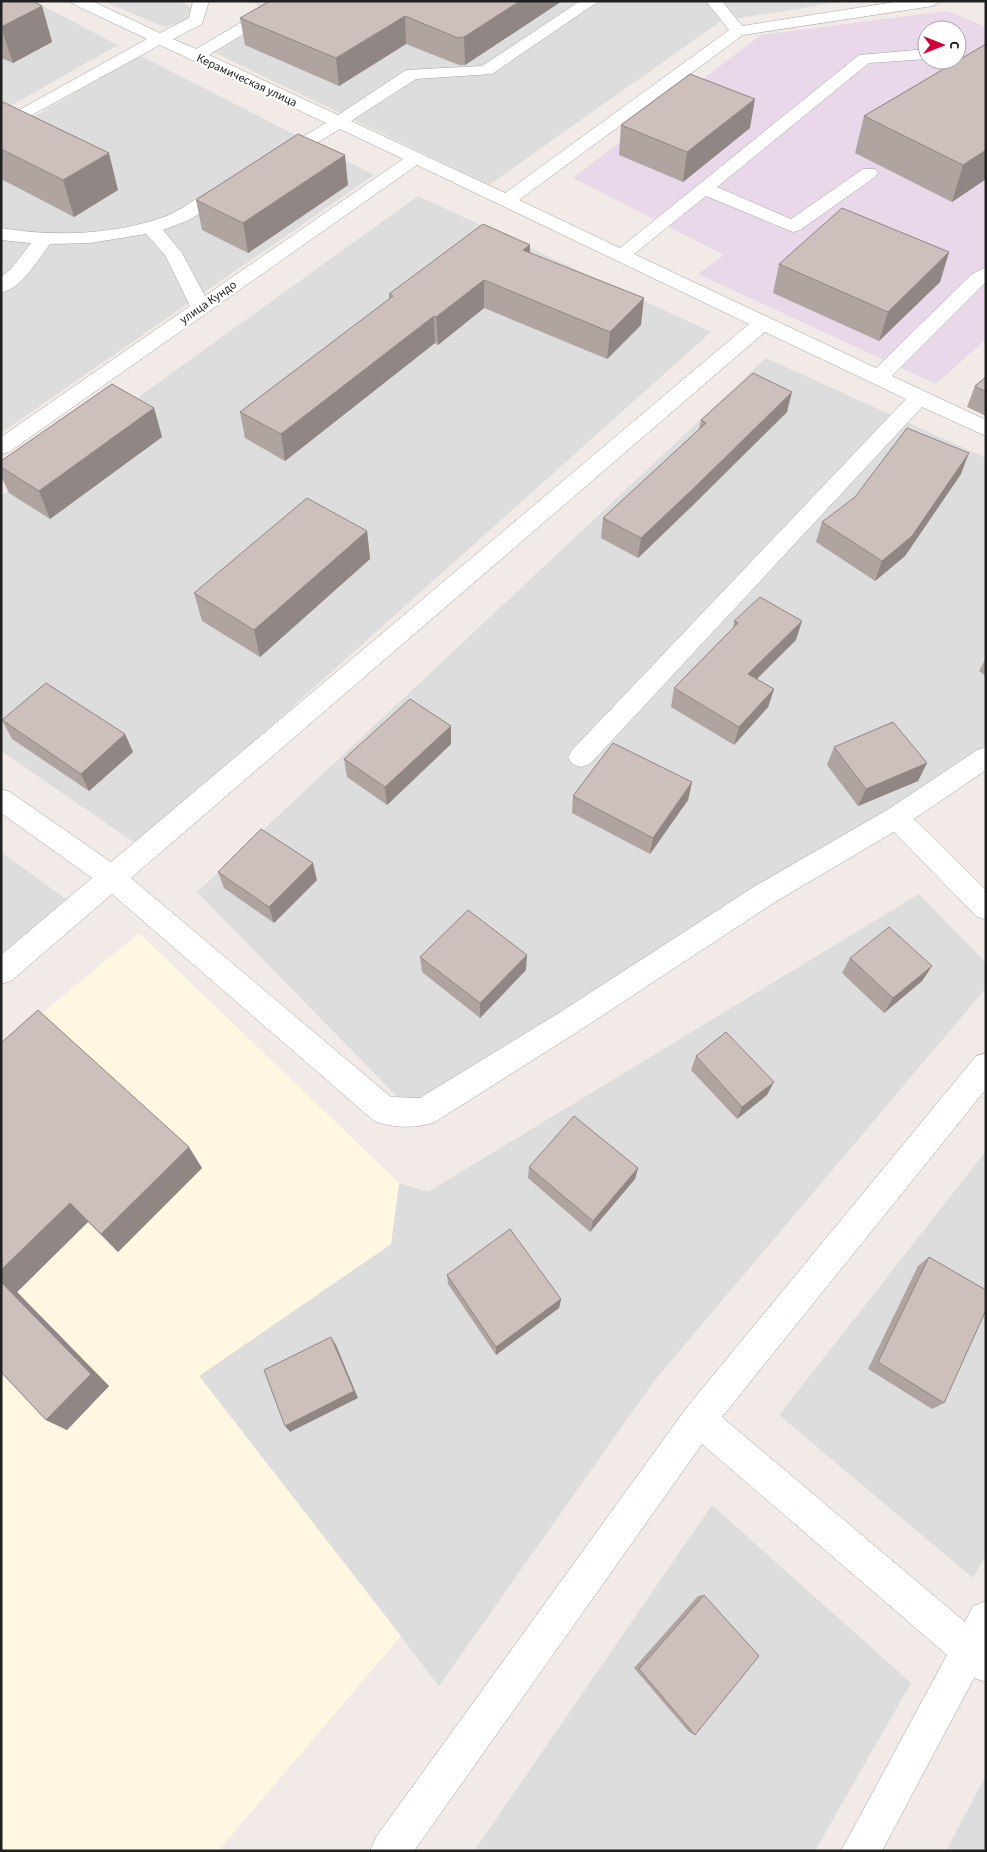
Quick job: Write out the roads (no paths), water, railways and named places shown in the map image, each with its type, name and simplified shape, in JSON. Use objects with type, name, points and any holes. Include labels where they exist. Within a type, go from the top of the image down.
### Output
[{"type":"street","name":"Керамическая улица","points":[[78,1],[416,158],[986,429]]},
{"type":"street","points":[[1,127],[196,21],[201,1]]},
{"type":"street","points":[[196,56],[289,1]]},
{"type":"street","points":[[262,168],[339,122],[412,74],[486,71],[591,1]]},
{"type":"street","points":[[714,1],[738,32]]},
{"type":"street","points":[[506,201],[738,32],[933,1]]},
{"type":"street","points":[[621,256],[865,58],[917,55]]},
{"type":"street","name":"улица Кундо","points":[[1,448],[416,158]]},
{"type":"street","points":[[703,188],[793,226],[869,173]]},
{"type":"street","points":[[1,234],[45,238],[110,235],[151,228],[177,218],[245,178]]},
{"type":"street","points":[[151,228],[172,253],[201,308]]},
{"type":"street","points":[[1,287],[18,273],[45,238]]},
{"type":"street","points":[[878,378],[986,273]]},
{"type":"street","points":[[1,972],[763,323]]},
{"type":"street","points":[[581,757],[920,398]]},
{"type":"street","points":[[1,799],[112,878],[385,1111],[424,1112],[572,1020],[765,894],[896,818],[986,757]]},
{"type":"street","points":[[896,818],[986,908]]},
{"type":"street","points":[[390,1851],[699,1419],[986,1066]]},
{"type":"street","points":[[699,1419],[980,1644],[861,1851]]}]
